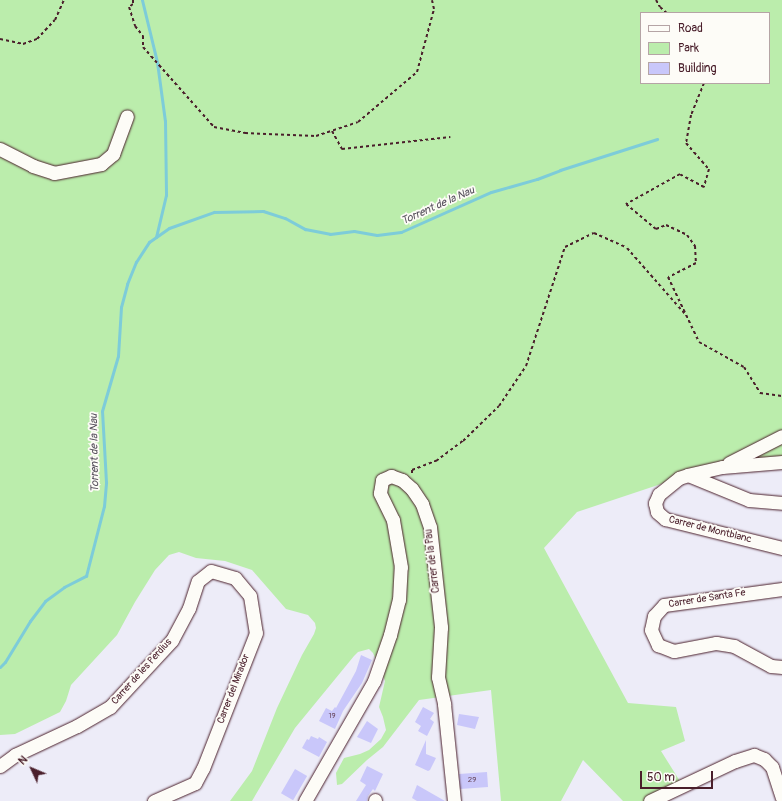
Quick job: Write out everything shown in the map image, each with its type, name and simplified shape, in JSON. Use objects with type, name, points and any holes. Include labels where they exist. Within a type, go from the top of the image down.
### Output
[{"type":"street","points":[[0,149],[33,166],[54,172],[101,164],[113,154],[127,116]]},
{"type":"street","name":"Carrer de Montblanc","points":[[722,467],[782,436]]},
{"type":"street","name":"Carrer de Montblanc","points":[[782,462],[722,467],[688,475],[679,478],[659,494],[655,503],[657,512],[665,519],[782,548]]},
{"type":"street","points":[[688,475],[749,500],[782,503]]},
{"type":"street","name":"Carrer de la Pau","points":[[305,801],[374,681],[390,635],[399,600],[400,566],[393,520],[380,493],[382,480],[391,476],[402,480],[409,486],[422,504],[430,527],[441,626],[438,677],[444,704],[454,801]]},
{"type":"street","name":"Carrer de les Perdius","points":[[0,766],[15,755],[77,726],[110,707],[172,640],[189,608],[198,581],[211,571]]},
{"type":"street","name":"Carrer del Mirador","points":[[154,801],[195,783],[203,768],[256,633],[250,596],[235,578],[211,571]]},
{"type":"street","name":"Carrer de Santa Fe","points":[[782,589],[664,605],[654,616],[651,630],[658,645],[674,651],[716,643],[734,646],[771,666],[782,667]]},
{"type":"street","points":[[650,801],[735,761],[754,755],[764,759],[772,768],[782,797]]},
{"type":"path","points":[[0,39],[23,44],[37,39],[55,20],[64,0]]},
{"type":"path","points":[[133,0],[133,4],[129,7],[135,26],[143,36],[143,47],[214,127],[245,133],[316,136],[358,122],[417,72],[434,9],[432,0]]},
{"type":"path","points":[[656,0],[660,7],[666,12]]},
{"type":"path","points":[[704,84],[691,115],[686,143],[710,169],[704,187],[680,174],[626,204],[656,229],[666,225],[687,235],[695,246],[696,262],[668,277],[699,342],[744,367],[760,393],[782,396]]},
{"type":"path","points":[[332,130],[342,149],[450,137]]},
{"type":"path","points":[[409,486],[412,470],[436,461],[463,442],[499,406],[526,366],[565,247],[594,232],[627,248],[687,316]]},
{"type":"green space","points":[[0,0],[782,0],[782,462],[679,478],[577,512],[544,548],[628,703],[676,707],[685,741],[661,751],[683,786],[648,801],[623,801],[583,760],[561,801],[501,801],[491,690],[419,700],[383,747],[342,784],[337,785],[336,773],[344,758],[369,750],[381,739],[386,730],[379,707],[385,681],[373,653],[369,649],[358,652],[354,656],[295,728],[252,801],[230,801],[252,771],[277,708],[302,655],[314,634],[316,628],[315,623],[308,615],[286,609],[252,570],[225,561],[196,558],[179,552],[169,555],[155,570],[117,635],[71,685],[66,701],[60,712],[15,734],[0,735]]},
{"type":"building","points":[[361,655],[372,660],[362,683],[343,711],[335,729],[319,721],[326,708],[332,711],[335,707],[336,708],[356,671]]},
{"type":"building","points":[[423,707],[434,713],[430,719],[434,722],[427,736],[418,731],[421,726],[415,722]]},
{"type":"building","points":[[459,714],[479,717],[475,729],[457,725]]},
{"type":"building","points":[[367,721],[378,729],[371,743],[357,737]]},
{"type":"building","points":[[311,736],[318,739],[319,737],[327,742],[319,757],[302,748],[307,739],[309,740]]},
{"type":"building","points":[[426,740],[426,754],[436,758],[428,771],[415,765]]},
{"type":"building","points":[[367,766],[383,774],[375,791],[373,789],[368,796],[367,801],[356,801],[366,785],[360,781]]},
{"type":"building","points":[[295,769],[307,776],[293,800],[281,793]]},
{"type":"building","points":[[487,772],[488,787],[460,789],[459,774]]},
{"type":"building","points":[[417,785],[445,801],[417,801],[412,798]]},
{"type":"waterway","points":[[142,0],[157,62],[165,121],[166,195],[156,237]]},
{"type":"waterway","name":"Torrent de la Nau","points":[[0,667],[5,662],[30,621],[45,601],[64,587],[86,576],[104,506],[106,482],[102,411],[118,356],[121,307],[127,284],[136,262],[149,242],[169,228],[214,212],[263,211],[285,218],[305,229],[330,234],[354,231],[377,235],[401,232],[491,192],[537,179],[560,170],[657,139]]}]
